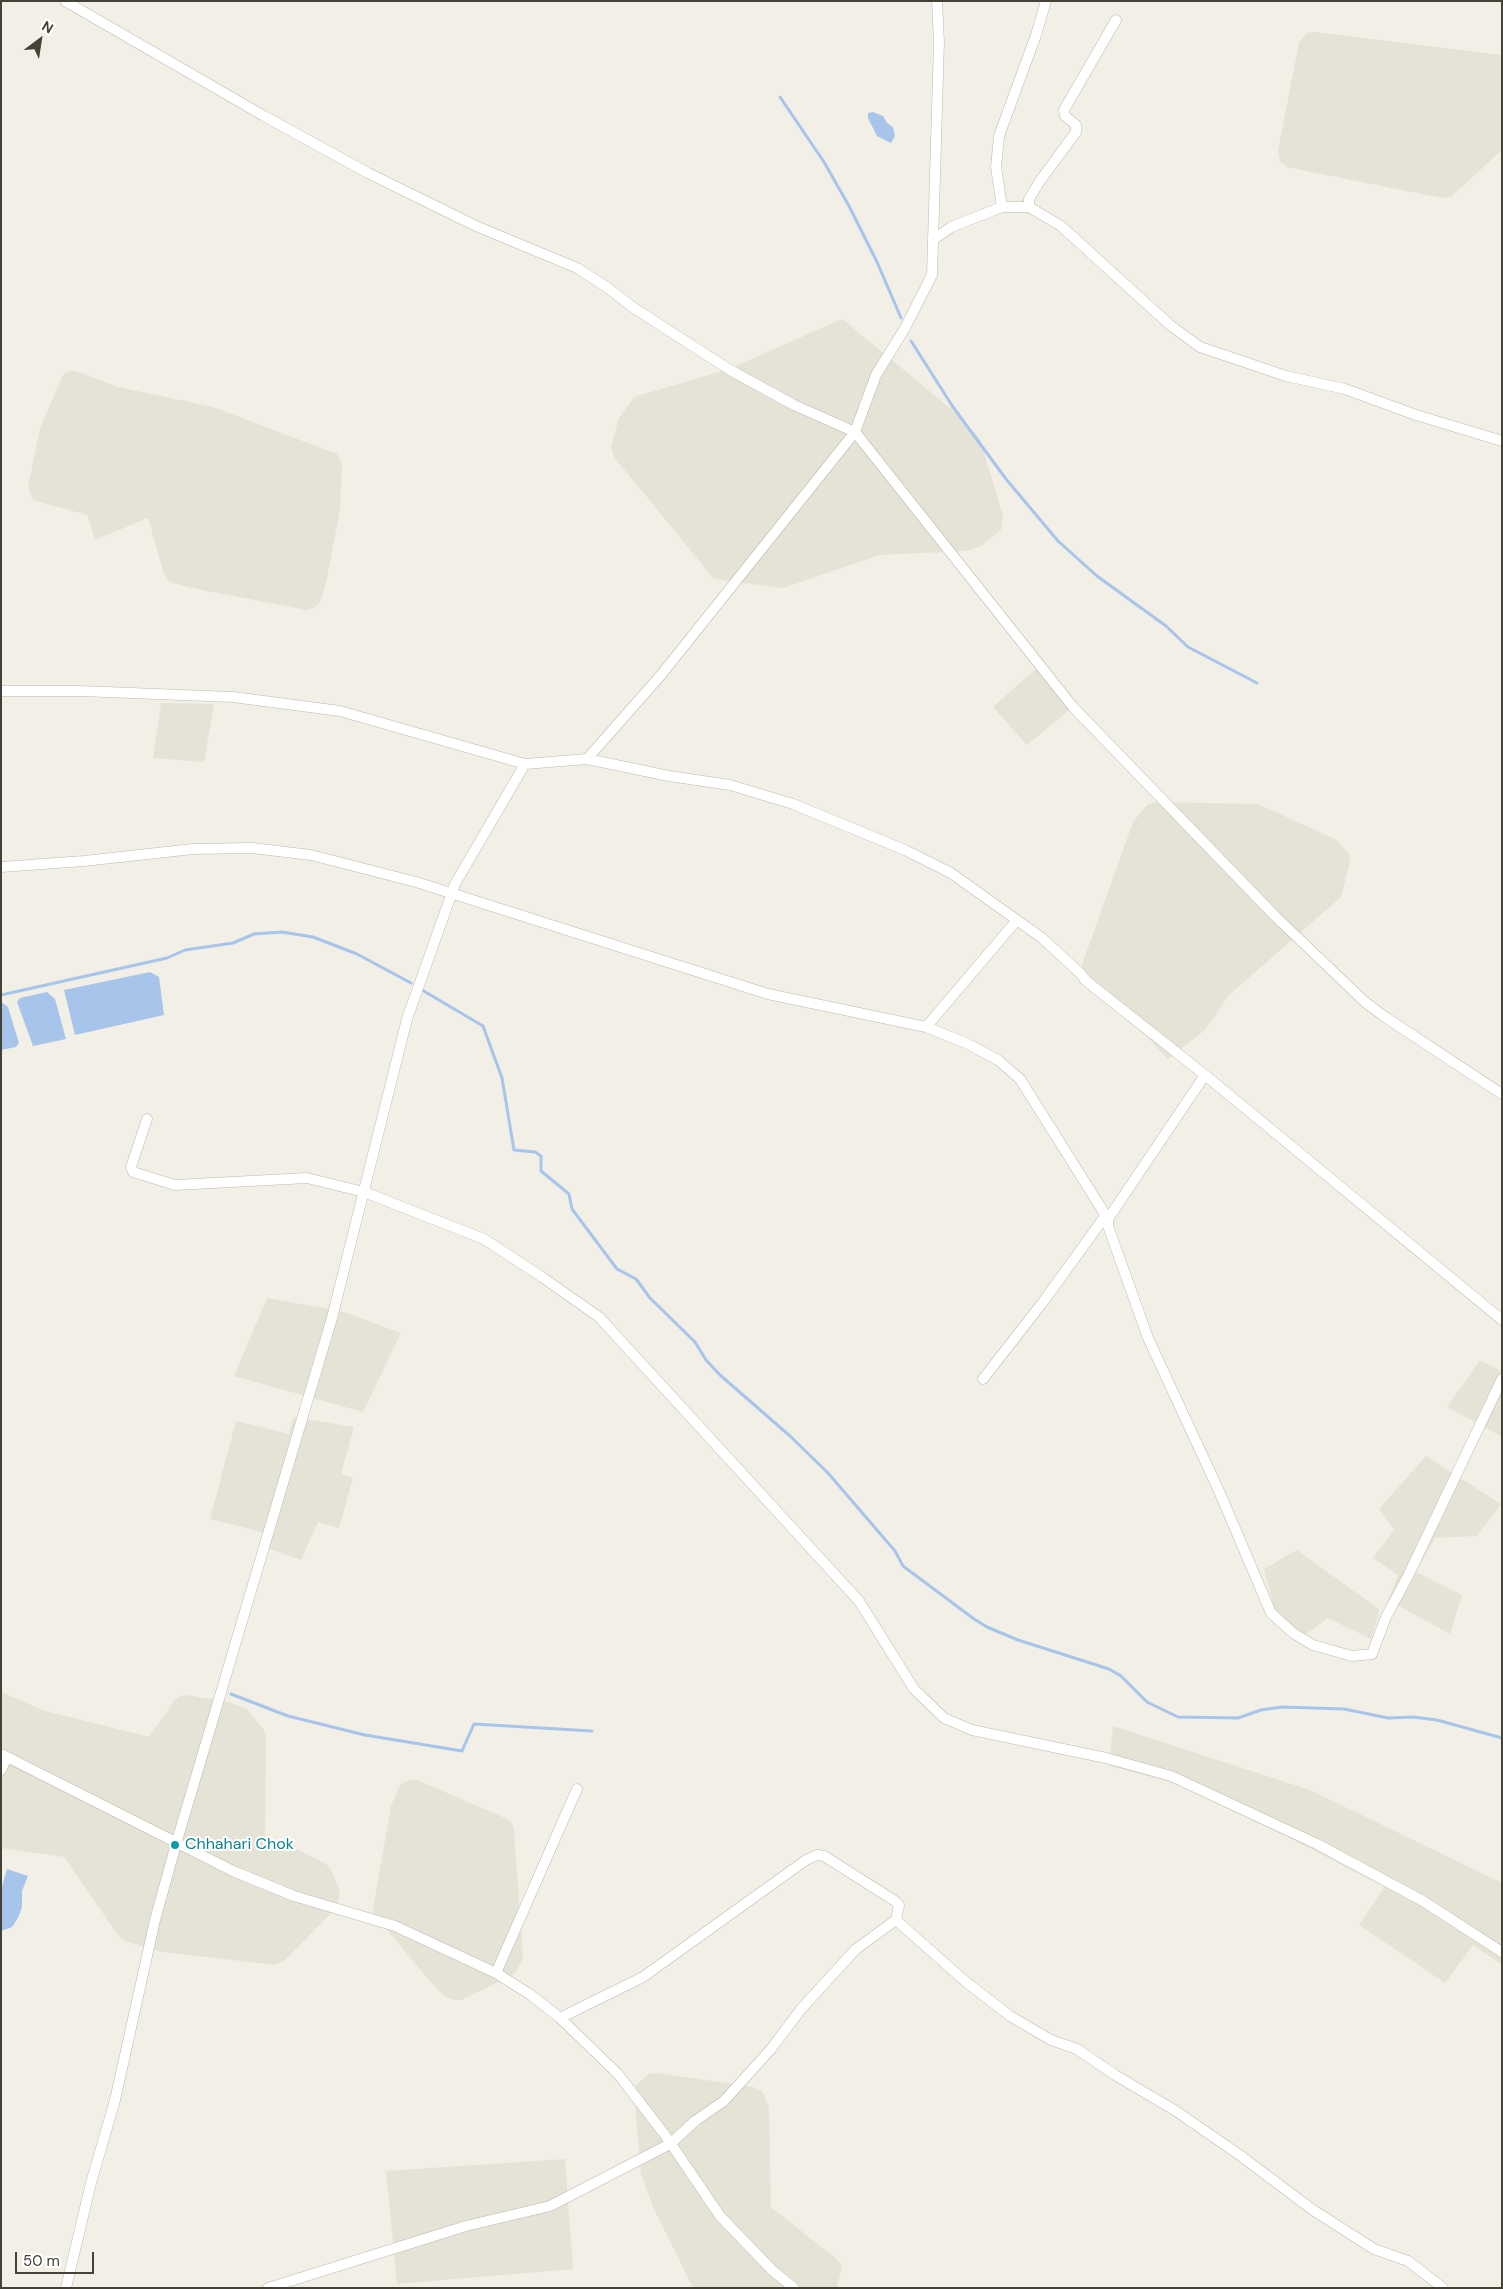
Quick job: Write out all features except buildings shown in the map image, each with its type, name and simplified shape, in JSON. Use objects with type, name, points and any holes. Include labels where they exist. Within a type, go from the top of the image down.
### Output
[{"type":"street","points":[[65,1],[264,116],[368,173],[476,226],[577,268],[634,308],[730,370],[794,405],[855,432],[1073,707],[1276,917],[1365,1002],[1502,1094]]},
{"type":"street","points":[[587,759],[661,675],[855,432],[876,375],[906,328],[932,275],[939,42],[937,1]]},
{"type":"street","points":[[1002,207],[996,167],[999,136],[1036,36],[1046,1]]},
{"type":"street","points":[[1029,207],[1029,199],[1040,180],[1076,132],[1076,125],[1065,116],[1064,110],[1116,20]]},
{"type":"street","points":[[933,240],[951,227],[1002,207],[1029,207],[1061,226],[1170,325],[1200,347],[1286,376],[1345,389],[1416,415],[1502,441]]},
{"type":"street","points":[[1,691],[80,691],[233,697],[340,711],[525,764],[587,759],[669,776],[730,785],[793,804],[905,850],[951,873],[1042,938],[1085,980],[1205,1075],[1502,1320]]},
{"type":"street","points":[[66,2288],[91,2183],[115,2100],[155,1920],[332,1318],[407,1019],[455,884],[525,764]]},
{"type":"street","points":[[1,867],[84,861],[193,849],[252,848],[311,855],[416,882],[768,994],[926,1027],[966,1043],[998,1060],[1020,1079],[1107,1217],[1108,1226],[1148,1338],[1219,1491],[1271,1613],[1293,1633],[1313,1645],[1352,1656],[1372,1654],[1386,1617],[1408,1576],[1502,1379]]},
{"type":"street","points":[[926,1027],[1017,920]]},
{"type":"street","points":[[983,1379],[1107,1217],[1205,1075]]},
{"type":"street","points":[[147,1119],[131,1167],[134,1172],[174,1185],[308,1178],[364,1192],[484,1239],[599,1317],[858,1601],[914,1689],[944,1718],[972,1730],[1106,1758],[1171,1776],[1317,1844],[1423,1901],[1502,1952]]},
{"type":"street","points":[[1,1770],[4,1755],[233,1872],[294,1896],[395,1926],[496,1974],[531,1995],[560,2018],[618,2074],[665,2135],[720,2216],[773,2271],[794,2288]]},
{"type":"street","points":[[496,1974],[577,1789]]},
{"type":"street","points":[[268,2288],[466,2226],[550,2206],[670,2144],[695,2121],[724,2101],[771,2048],[802,2008],[856,1949],[896,1920],[899,1905],[824,1856],[818,1855],[806,1860],[643,1977],[560,2018]]},
{"type":"street","points":[[896,1920],[966,1982],[1010,2016],[1052,2040],[1076,2049],[1115,2075],[1176,2110],[1313,2210],[1374,2249],[1408,2261],[1443,2288]]},
{"type":"shaded area","points":[[1315,32],[1502,55],[1502,150],[1451,197],[1442,198],[1286,167],[1280,161],[1278,151],[1299,42],[1307,33]]},
{"type":"shaded area","points":[[842,319],[950,408],[980,439],[1003,516],[1001,530],[980,547],[965,551],[880,555],[783,588],[714,579],[614,457],[611,447],[619,418],[634,397],[729,369]]},
{"type":"shaded area","points":[[69,371],[76,371],[118,387],[213,407],[337,454],[342,464],[340,510],[321,601],[314,608],[306,610],[170,582],[164,574],[148,518],[95,540],[87,515],[33,500],[28,487],[40,428],[63,375]]},
{"type":"shaded area","points":[[1039,666],[1073,707],[1027,745],[993,707]]},
{"type":"shaded area","points":[[161,703],[214,704],[204,762],[153,758]]},
{"type":"shaded area","points":[[1156,802],[1258,804],[1335,839],[1348,852],[1350,862],[1341,897],[1229,995],[1205,1030],[1168,1059],[1146,1036],[1084,985],[1079,973],[1133,822],[1147,805]]},
{"type":"shaded area","points":[[267,1298],[341,1311],[401,1333],[363,1412],[234,1376]]},
{"type":"shaded area","points":[[1480,1360],[1502,1372],[1502,1437],[1447,1407]]},
{"type":"shaded area","points":[[293,1417],[354,1427],[341,1474],[353,1478],[339,1528],[318,1522],[301,1560],[261,1546],[262,1532],[210,1519],[236,1421],[289,1434]]},
{"type":"shaded area","points":[[1426,1456],[1501,1504],[1477,1536],[1435,1538],[1416,1572],[1462,1595],[1450,1634],[1388,1600],[1398,1575],[1373,1558],[1394,1530],[1379,1509]]},
{"type":"shaded area","points":[[1297,1550],[1380,1610],[1371,1639],[1328,1618],[1302,1637],[1276,1614],[1264,1569]]},
{"type":"shaded area","points":[[1,1692],[45,1711],[149,1737],[174,1701],[180,1696],[187,1695],[232,1703],[247,1709],[264,1730],[266,1738],[265,1841],[298,1850],[326,1864],[331,1870],[340,1891],[336,1908],[284,1961],[276,1965],[162,1952],[125,1941],[118,1935],[64,1857],[1,1848]]},
{"type":"shaded area","points":[[1113,1726],[1310,1790],[1502,1883],[1502,1965],[1473,1945],[1445,1983],[1359,1925],[1384,1887],[1288,1837],[1171,1782],[1109,1766]]},
{"type":"shaded area","points":[[409,1780],[417,1780],[505,1818],[511,1822],[514,1829],[523,1957],[517,1971],[511,1976],[461,2000],[454,2000],[444,1996],[426,1977],[373,1910],[391,1806],[400,1785]]},
{"type":"shaded area","points":[[657,2073],[753,2087],[762,2091],[769,2107],[771,2207],[837,2259],[842,2266],[837,2288],[693,2288],[653,2207],[641,2174],[634,2092],[637,2084],[649,2074]]},
{"type":"shaded area","points":[[565,2159],[573,2269],[397,2284],[386,2171]]},
{"type":"water","points":[[873,112],[883,116],[887,123],[893,127],[895,136],[891,143],[877,136],[868,118],[868,113]]},
{"type":"water","points":[[150,972],[159,977],[164,1015],[75,1035],[64,990]]},
{"type":"water","points":[[47,992],[55,999],[66,1039],[33,1046],[17,1002],[20,998]]},
{"type":"water","points":[[3,1003],[8,1007],[19,1043],[16,1047],[1,1050],[1,1004]]},
{"type":"water","points":[[7,1869],[28,1876],[22,1891],[22,1907],[18,1918],[12,1927],[1,1930],[1,1890]]},
{"type":"waterway","points":[[780,97],[824,162],[849,206],[877,262],[901,318]]},
{"type":"waterway","points":[[911,341],[953,407],[1006,479],[1058,541],[1097,576],[1166,626],[1188,647],[1257,683]]},
{"type":"waterway","points":[[1,995],[167,958],[185,950],[233,943],[254,934],[282,932],[313,937],[357,954],[411,983]]},
{"type":"waterway","points":[[422,990],[483,1026],[502,1078],[514,1150],[535,1152],[541,1156],[541,1171],[569,1194],[572,1209],[617,1269],[636,1279],[650,1298],[695,1342],[706,1360],[720,1375],[790,1436],[828,1473],[895,1551],[903,1566],[974,1619],[987,1627],[1018,1640],[1109,1669],[1121,1676],[1147,1702],[1178,1717],[1238,1718],[1261,1710],[1282,1707],[1344,1709],[1388,1718],[1413,1717],[1437,1720],[1502,1738]]},
{"type":"waterway","points":[[231,1694],[288,1716],[365,1735],[462,1751],[474,1724],[592,1731]]},
{"type":"place","name":"Chhahari Chok","points":[[175,1845]]}]
